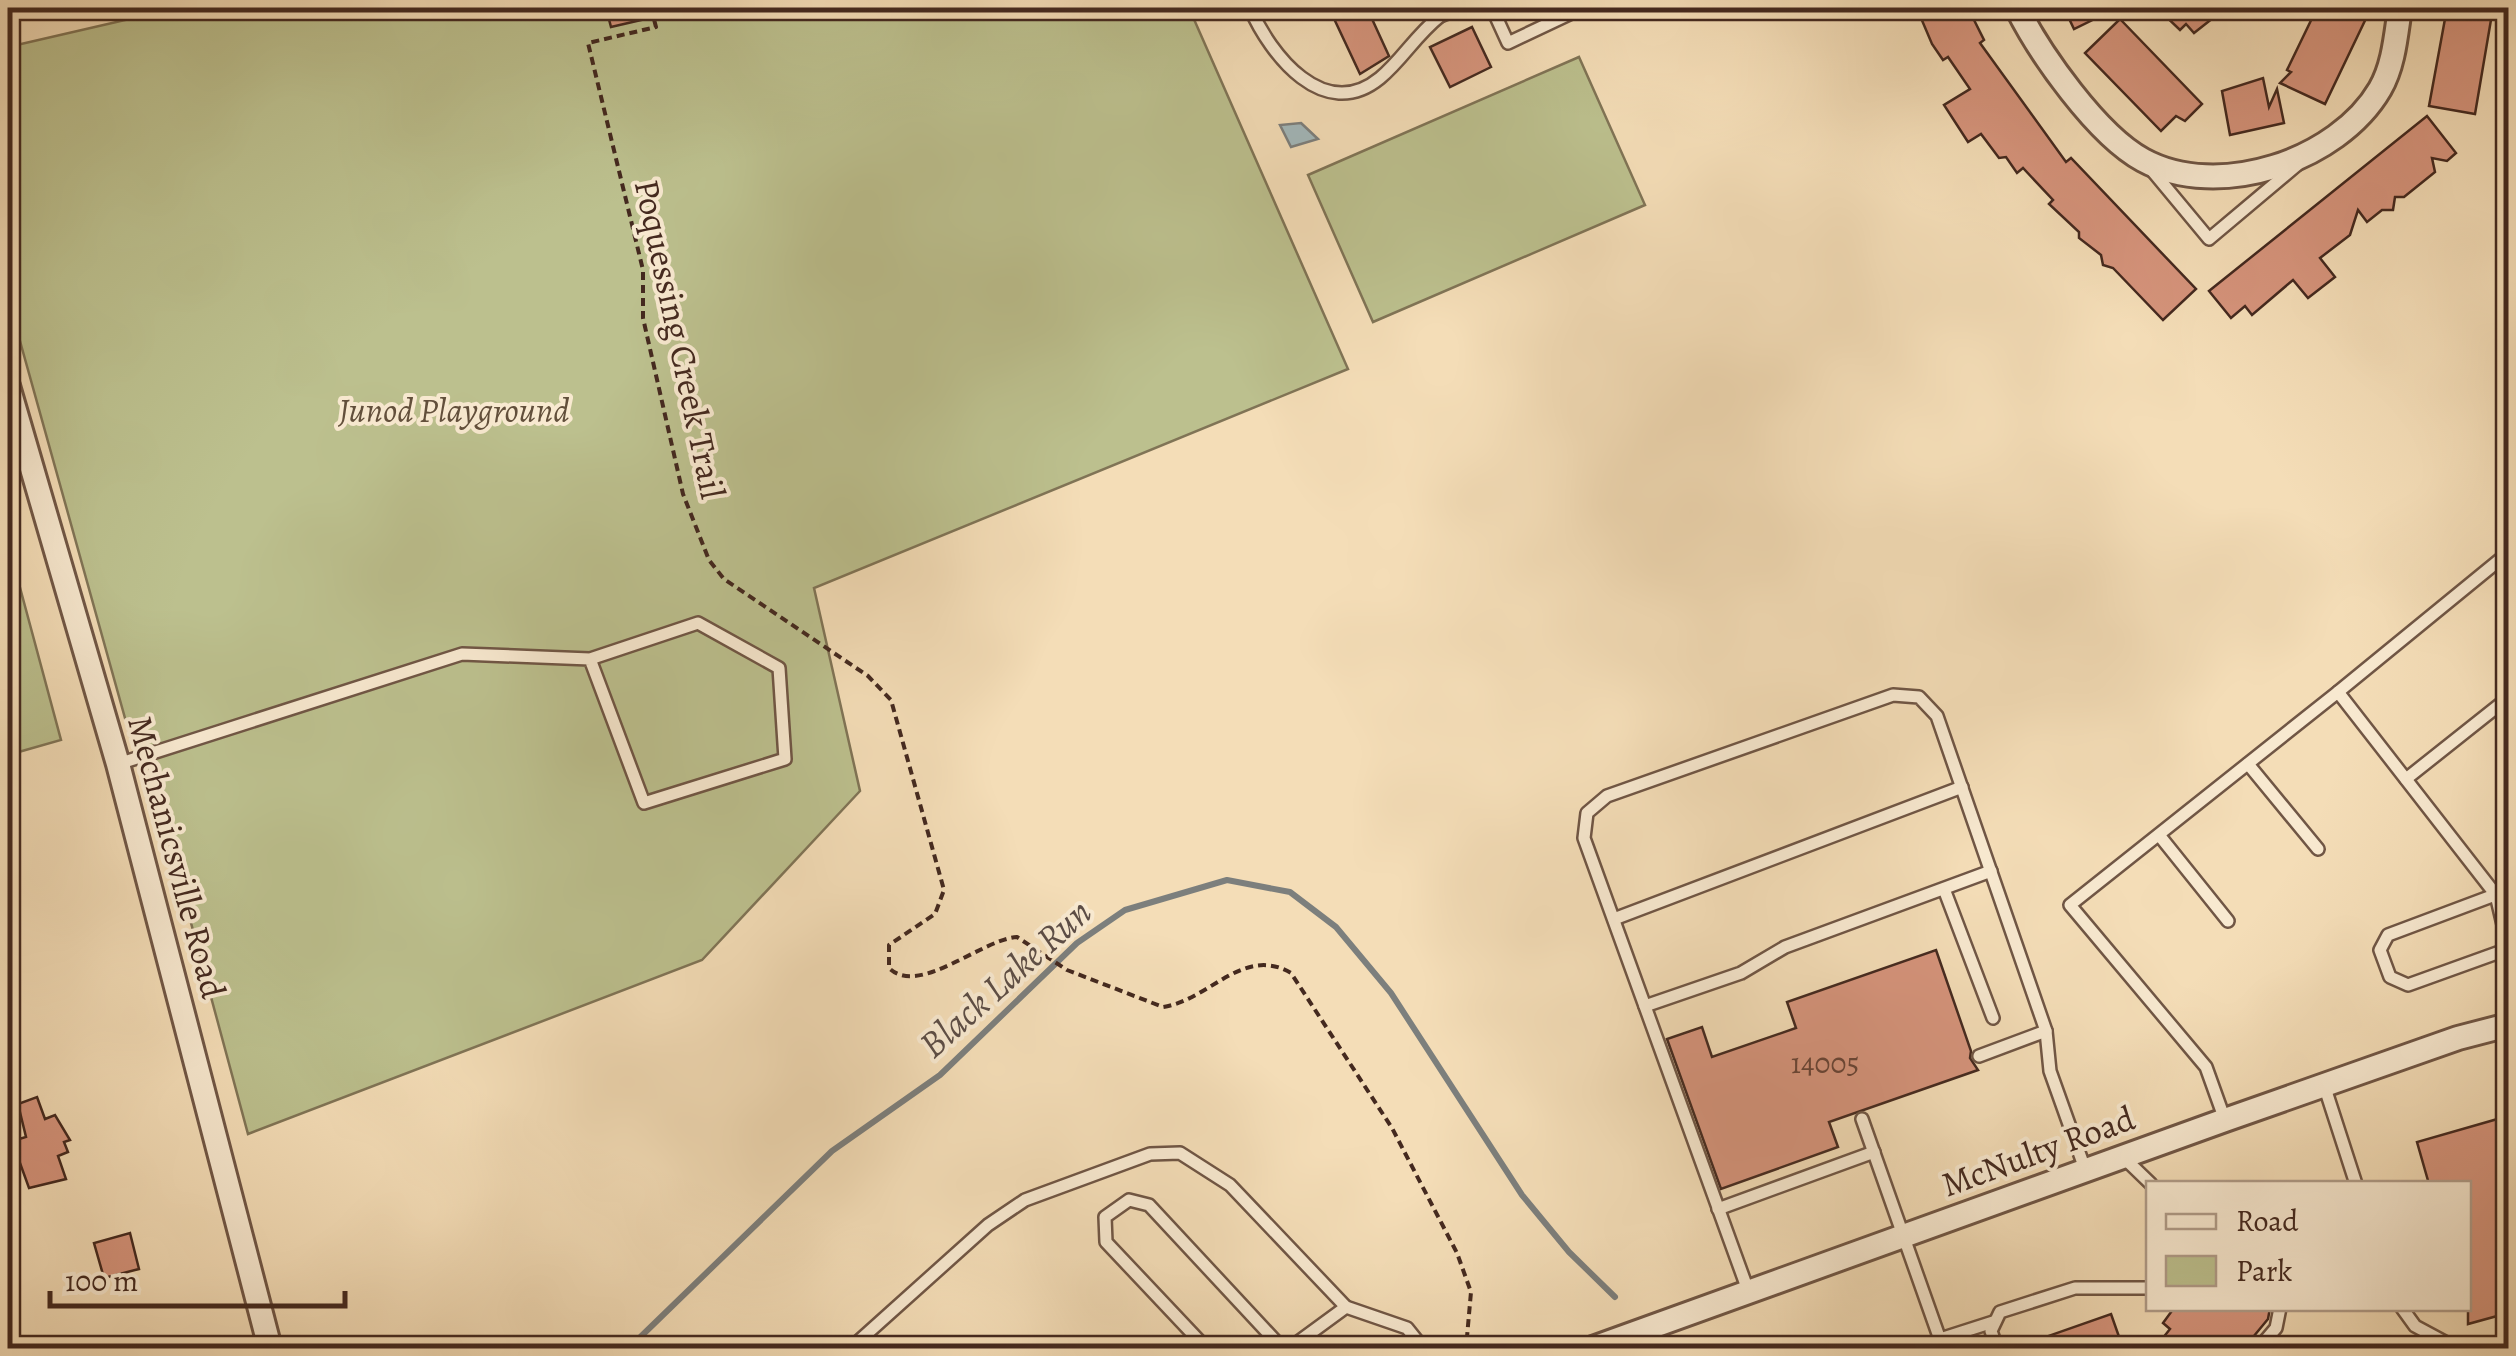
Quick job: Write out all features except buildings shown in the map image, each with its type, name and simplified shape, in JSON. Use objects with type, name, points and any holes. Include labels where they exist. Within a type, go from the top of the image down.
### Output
[{"type":"street","points":[[2017,8],[2105,132],[2154,164],[2242,175],[2304,159],[2364,110],[2380,88],[2392,58],[2400,8]]},
{"type":"street","name":"Mechanicsville Road","points":[[8,386],[118,764],[270,1348]]},
{"type":"street","name":"McNulty Road","points":[[1593,1348],[2122,1156],[2458,1038],[2508,1026]]},
{"type":"lane","points":[[1250,8],[1270,49],[1296,75],[1327,91],[1356,92],[1378,80],[1438,12],[1460,8]]},
{"type":"lane","points":[[1492,8],[1508,43],[1582,8]]},
{"type":"lane","points":[[2154,164],[2209,239],[2304,159]]},
{"type":"lane","points":[[2225,1120],[2206,1067],[2070,905],[2508,553]]},
{"type":"lane","points":[[118,764],[462,654],[499,652],[590,659],[698,623],[779,668],[784,759],[644,803],[590,659]]},
{"type":"lane","points":[[2338,692],[2502,893],[2508,948],[2408,985],[2390,977],[2380,950],[2388,935],[2502,893]]},
{"type":"lane","points":[[1748,1293],[1584,838],[1587,813],[1607,796],[1892,696],[1919,697],[1937,716],[2046,1030],[2050,1071],[2086,1169]]},
{"type":"lane","points":[[2406,779],[2508,698]]},
{"type":"lane","points":[[2248,764],[2318,850]]},
{"type":"lane","points":[[1614,919],[1962,788]]},
{"type":"lane","points":[[2158,835],[2228,921]]},
{"type":"lane","points":[[1645,1006],[1741,973],[1786,947],[1991,872]]},
{"type":"lane","points":[[1944,889],[1993,1018]]},
{"type":"lane","points":[[1979,1056],[2046,1030]]},
{"type":"lane","points":[[2324,1085],[2355,1181]]},
{"type":"lane","points":[[1862,1119],[1941,1344],[1993,1322]]},
{"type":"lane","points":[[1718,1209],[1874,1152]]},
{"type":"lane","points":[[851,1348],[988,1226],[1024,1200],[1080,1176],[1150,1154],[1180,1154],[1230,1184],[1346,1307],[1407,1328],[1423,1348]]},
{"type":"lane","points":[[2122,1156],[2148,1181]]},
{"type":"lane","points":[[1206,1348],[1106,1242],[1105,1217],[1116,1207],[1129,1200],[1149,1205],[1282,1348]]},
{"type":"lane","points":[[1997,1348],[1991,1331],[2000,1312],[2074,1288],[2146,1288]]},
{"type":"lane","points":[[1290,1348],[1346,1307]]},
{"type":"lane","points":[[2259,1348],[2276,1328],[2279,1311]]},
{"type":"lane","points":[[2404,1311],[2415,1326],[2456,1348]]},
{"type":"path","name":"Poquessing Creek Trail","points":[[652,8],[656,27],[588,42],[643,270],[642,318],[678,477],[709,560],[748,598],[877,684],[898,717],[942,873],[944,896],[929,920],[889,945],[889,968],[898,976],[917,977],[1017,936],[1057,964],[1163,1007],[1203,992],[1252,964],[1269,962],[1291,973],[1392,1128],[1456,1252],[1470,1292],[1466,1348]]},
{"type":"green space","name":"Junod Playground","points":[[177,8],[1189,8],[1348,369],[814,588],[860,791],[702,960],[248,1134],[140,734],[130,736],[8,298],[8,47]]},
{"type":"green space","points":[[1579,57],[1645,205],[1373,322],[1308,175]]},
{"type":"green space","points":[[8,543],[61,740],[8,755]]},
{"type":"water","points":[[1301,123],[1318,139],[1291,147],[1280,125]]},
{"type":"waterway","name":"Black Lake Run","points":[[629,1348],[832,1151],[940,1075],[1077,943],[1125,910],[1227,880],[1290,892],[1336,927],[1391,993],[1522,1195],[1569,1252],[1615,1297]]}]
